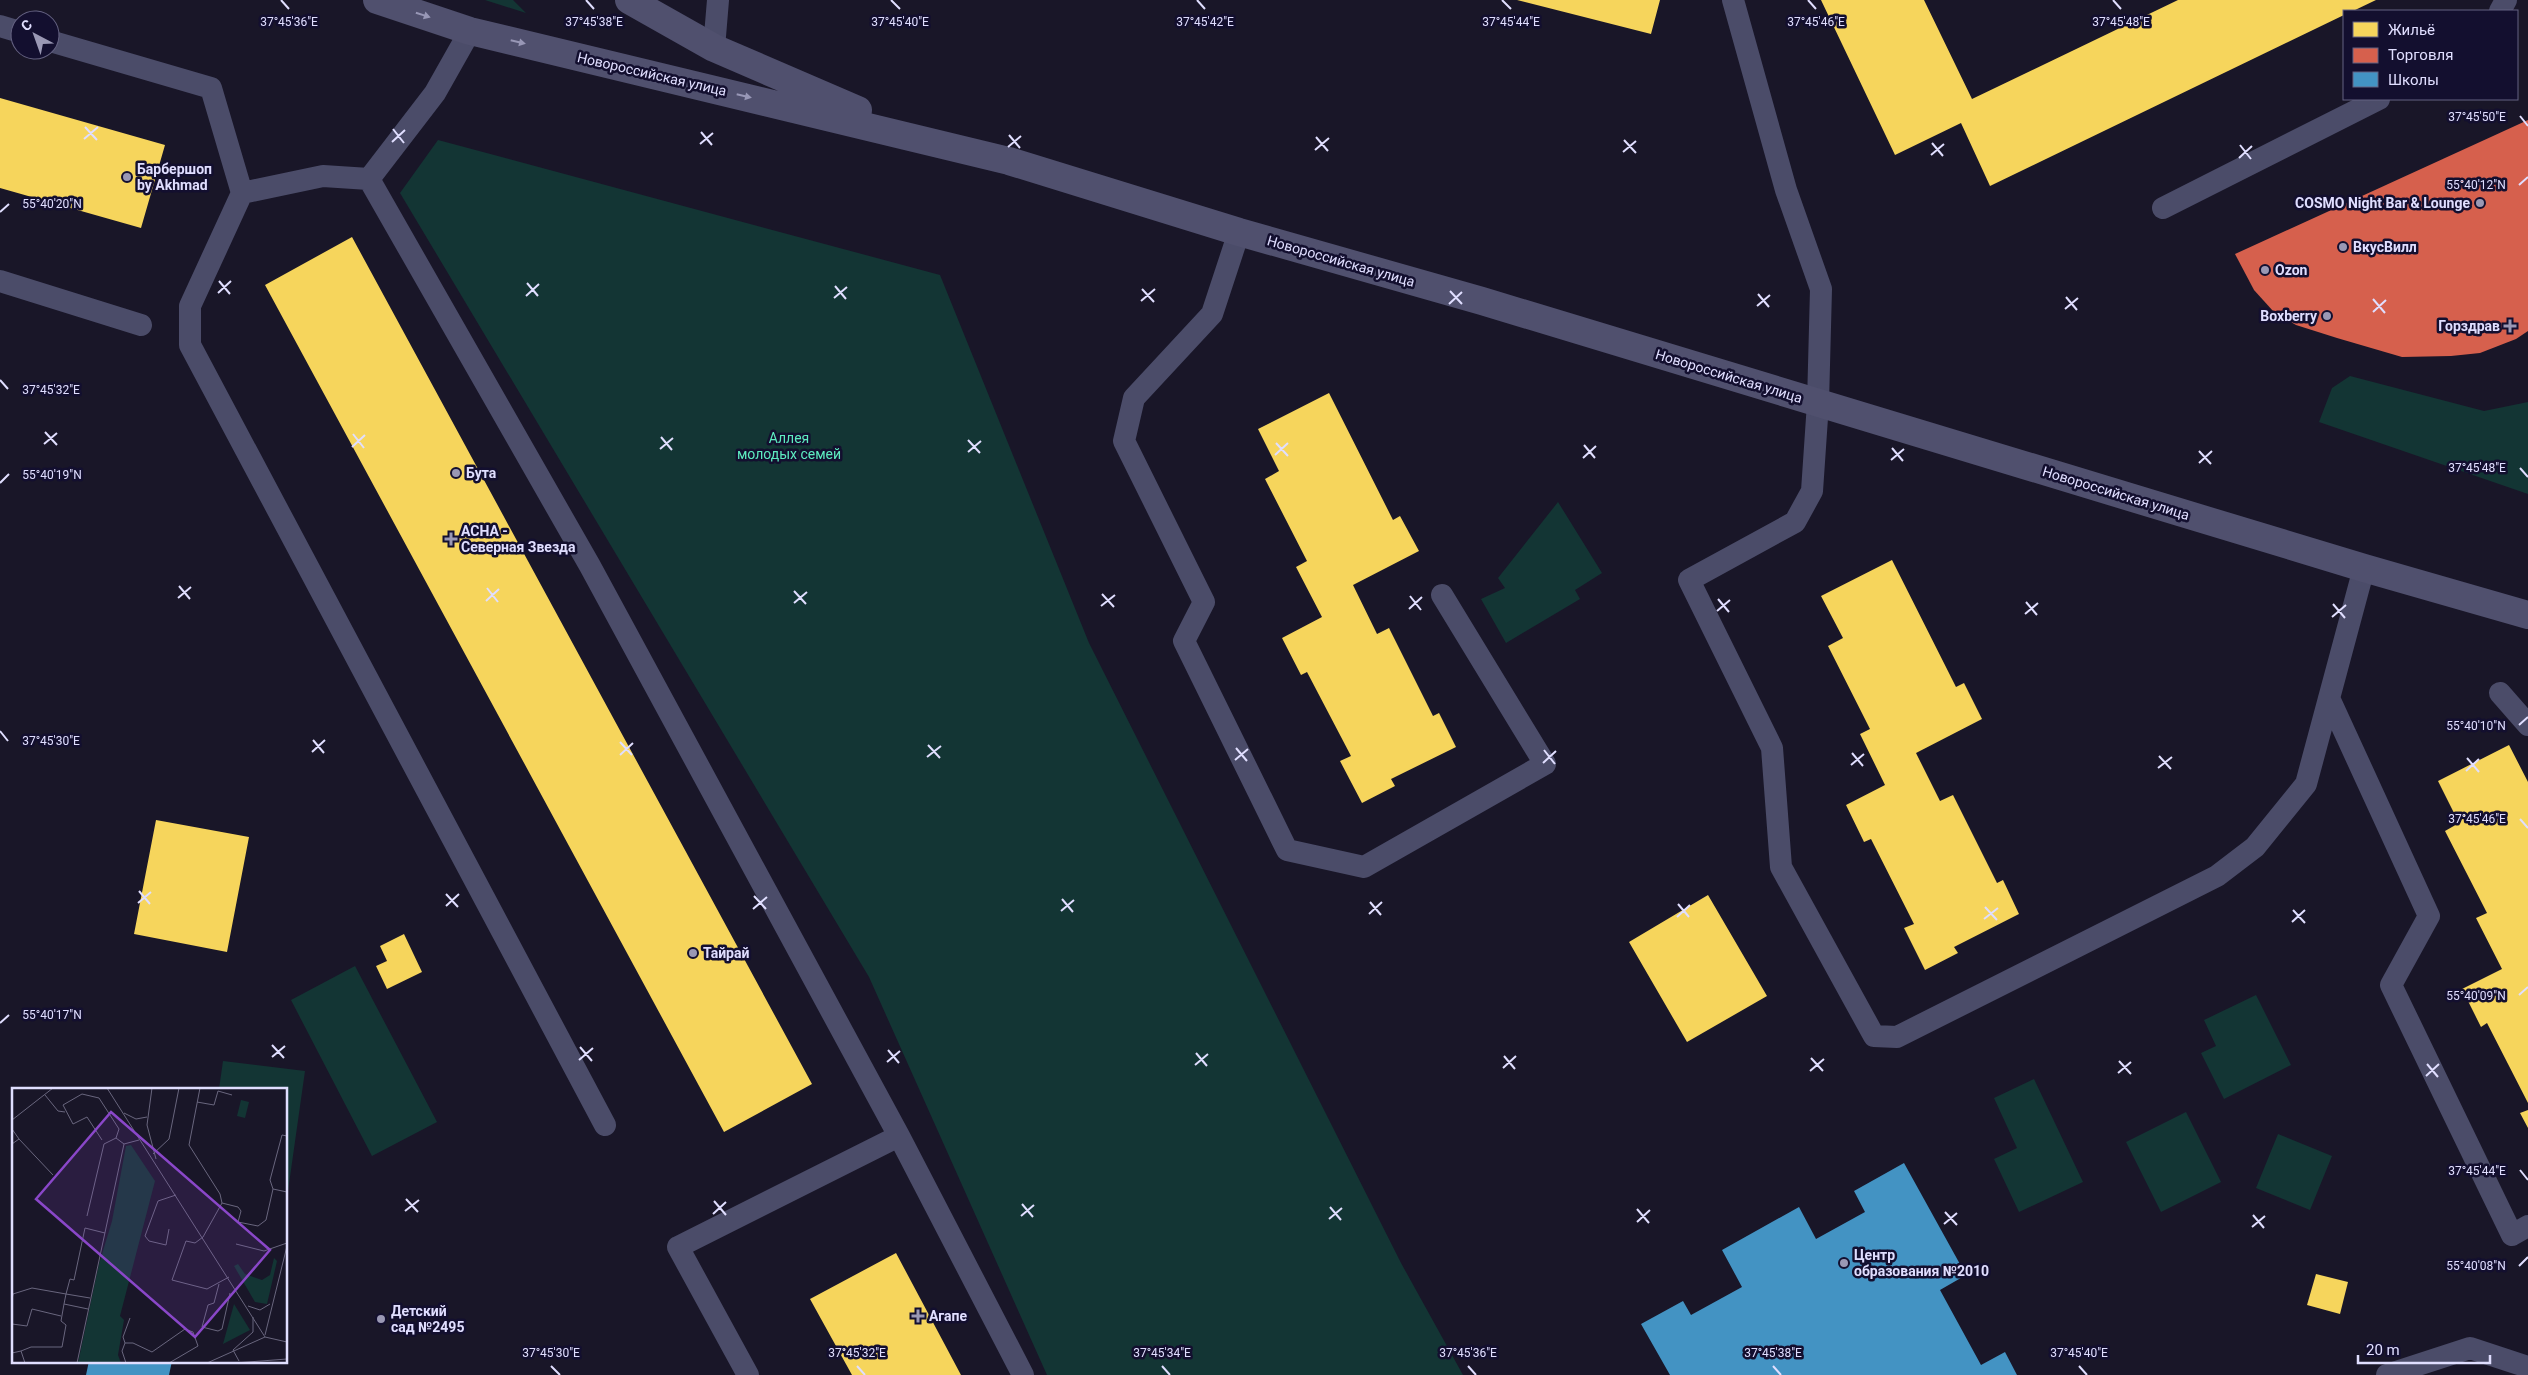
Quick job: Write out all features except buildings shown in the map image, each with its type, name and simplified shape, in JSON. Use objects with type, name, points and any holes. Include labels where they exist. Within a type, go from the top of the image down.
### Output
[{"type":"street","name":"Новороссийская улица","points":[[377,0],[470,31],[929,140],[1009,161],[1239,232],[1482,301],[2364,568],[2528,615]]},
{"type":"street","name":"Новороссийская улица","points":[[629,0],[714,48],[929,140]]},
{"type":"lane","points":[[714,48],[718,0]]},
{"type":"lane","points":[[1733,0],[1786,190],[1822,289],[1818,403],[1812,491],[1795,522],[1689,580],[1772,748],[1781,867],[1874,1036],[1897,1037],[2217,876],[2255,847],[2306,784],[2364,568]]},
{"type":"lane","points":[[369,179],[435,93],[470,31]]},
{"type":"lane","points":[[60,43],[211,88],[242,193],[190,306],[190,345],[605,1125]]},
{"type":"lane","points":[[2163,208],[2377,100]]},
{"type":"lane","points":[[242,193],[323,176],[369,179]]},
{"type":"lane","points":[[369,179],[590,566],[898,1136],[1023,1375]]},
{"type":"lane","points":[[1239,232],[1212,314],[1134,398],[1124,440],[1204,602],[1184,641],[1288,850],[1364,867],[1545,764],[1442,595]]},
{"type":"lane","points":[[0,281],[141,325]]},
{"type":"lane","points":[[2500,693],[2528,725]]},
{"type":"lane","points":[[2329,698],[2429,916],[2392,985],[2512,1235],[2528,1226]]},
{"type":"lane","points":[[748,1375],[678,1247],[898,1136]]},
{"type":"lane","points":[[2387,1375],[2470,1348],[2528,1366]]},
{"type":"green space","points":[[485,0],[513,0],[526,13]]},
{"type":"green space","name":"Аллея молодых семей","points":[[438,140],[940,275],[1089,643],[1401,1263],[1463,1375],[1047,1375],[869,977],[400,193]]},
{"type":"green space","points":[[2350,376],[2484,411],[2528,402],[2528,494],[2319,422],[2332,388]]},
{"type":"green space","points":[[1558,502],[1602,573],[1575,590],[1580,599],[1506,643],[1481,599],[1505,588],[1498,578]]},
{"type":"green space","points":[[355,966],[437,1122],[372,1156],[291,1000]]},
{"type":"green space","points":[[2256,995],[2291,1065],[2224,1099],[2201,1053],[2216,1046],[2204,1020]]},
{"type":"green space","points":[[223,1061],[305,1071],[288,1191],[288,1088],[219,1088]]},
{"type":"green space","points":[[2034,1079],[2083,1182],[2019,1212],[1994,1159],[2017,1148],[1994,1098]]},
{"type":"green space","points":[[2186,1112],[2221,1182],[2161,1212],[2126,1142]]},
{"type":"green space","points":[[2278,1134],[2332,1156],[2310,1210],[2256,1188]]},
{"type":"place","name":"Барбершоп by Akhmad","points":[[127,177]]},
{"type":"place","name":"COSMO Night Bar & Lounge","points":[[2480,203]]},
{"type":"place","name":"ВкусВилл","points":[[2343,247]]},
{"type":"place","name":"Ozon","points":[[2265,270]]},
{"type":"place","name":"Boxberry","points":[[2327,316]]},
{"type":"place","name":"Горздрав","points":[[2510,326]]},
{"type":"place","name":"Бута","points":[[456,473]]},
{"type":"place","name":"АСНА - Северная Звезда","points":[[451,539]]},
{"type":"place","name":"Тайрай","points":[[693,953]]},
{"type":"place","name":"Центр образования №2010","points":[[1844,1263]]},
{"type":"place","name":"Агапе","points":[[918,1316]]},
{"type":"place","name":"Детский сад №2495","points":[[381,1319]]}]
